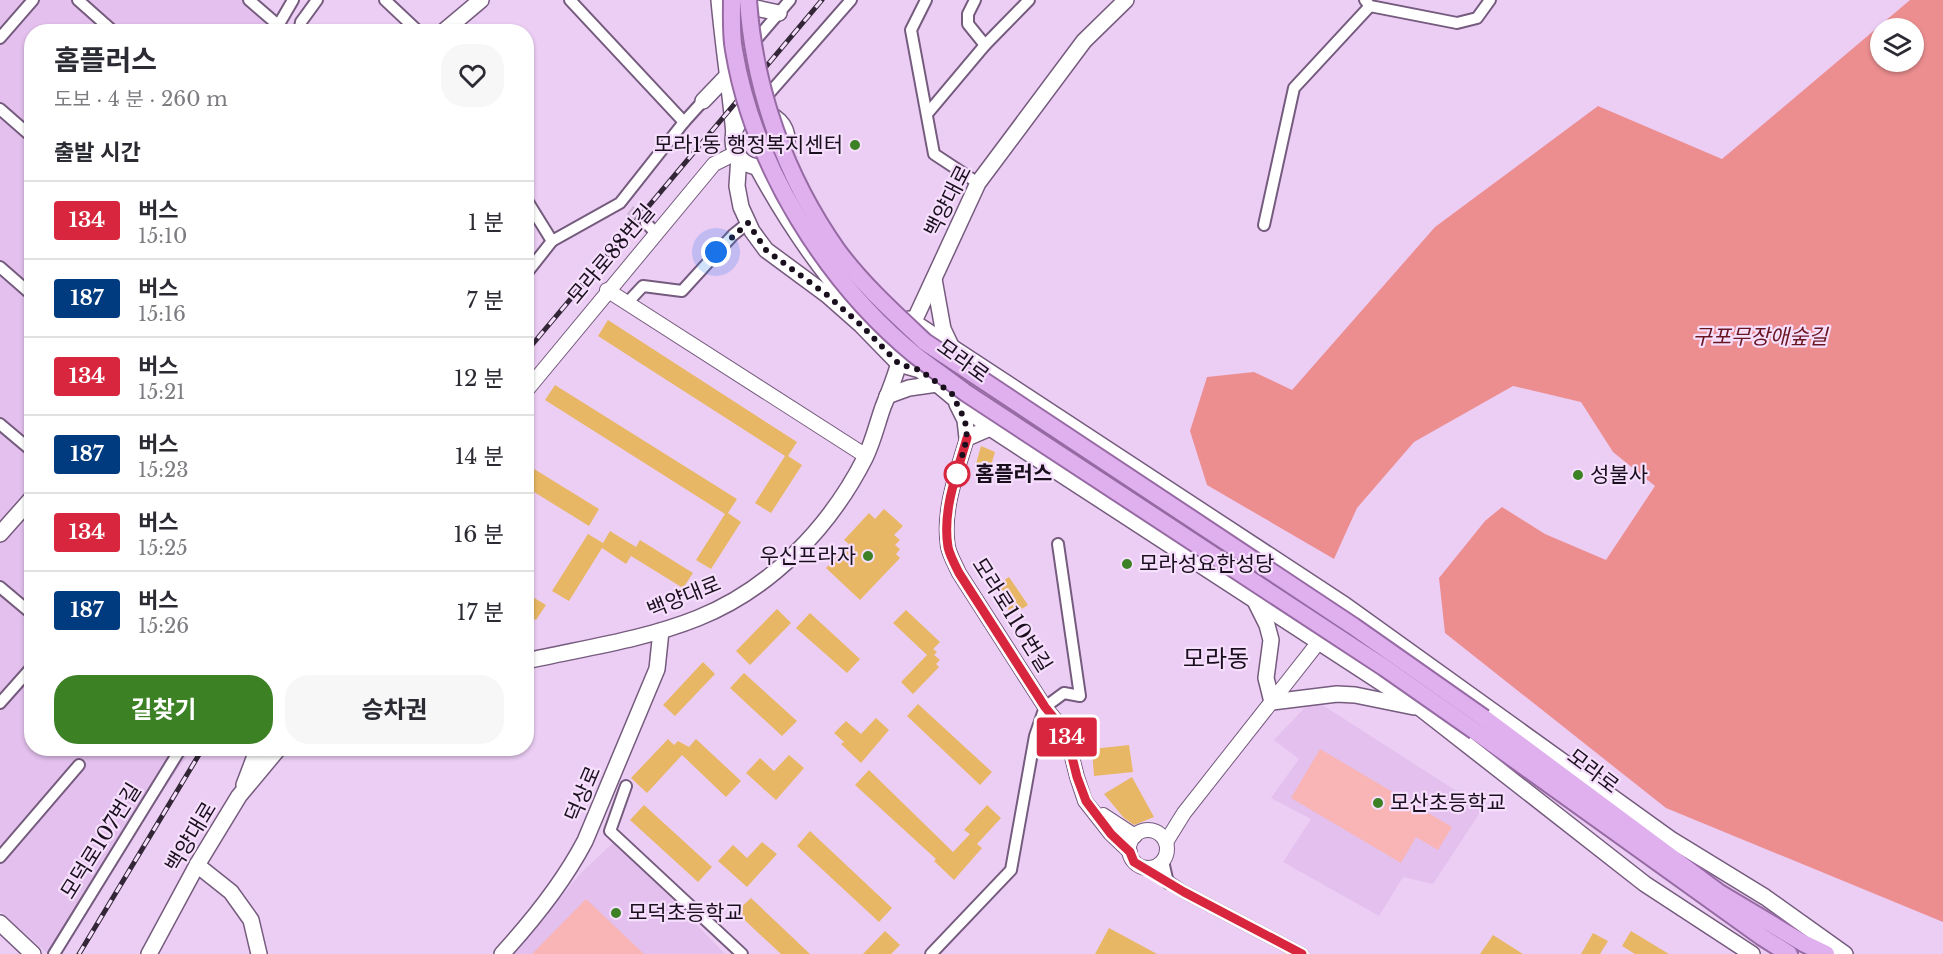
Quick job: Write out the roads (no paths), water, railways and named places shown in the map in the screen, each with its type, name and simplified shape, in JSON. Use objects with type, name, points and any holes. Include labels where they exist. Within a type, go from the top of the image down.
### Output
[{"type":"highway","name":"모라로","points":[[732,0],[734,50],[749,111],[770,163],[790,202],[821,255],[870,312],[914,354],[966,393],[1385,668],[1479,724],[1718,892],[1803,943],[1826,954]]},
{"type":"highway","name":"모라로","points":[[750,2],[756,70],[784,155],[805,199],[838,250],[883,303],[925,342],[1353,626],[1762,937],[1789,954]]},
{"type":"main road","points":[[452,24],[481,0]]},
{"type":"main road","points":[[719,0],[722,40],[732,100],[734,145],[737,155],[749,165],[758,167],[775,163],[786,149],[785,130],[769,115],[756,114],[748,117],[741,122],[734,134]]},
{"type":"main road","name":"백양대로","points":[[534,659],[661,631],[727,605],[764,581],[807,542],[830,513],[866,456],[913,323],[978,183],[1084,41],[1126,0]]},
{"type":"main road","points":[[769,115],[753,42],[750,2],[779,13]]},
{"type":"main road","points":[[703,101],[728,75]]},
{"type":"main road","points":[[703,101],[732,100]]},
{"type":"main road","name":"모라로","points":[[786,149],[797,182],[832,235],[879,291],[913,323],[1345,605],[1672,840],[1765,897],[1845,954]]},
{"type":"main road","name":"모라로","points":[[737,155],[737,186],[741,207],[748,223],[766,250],[827,295],[900,357],[952,394],[990,428],[1420,708],[1645,884],[1752,954]]},
{"type":"main road","name":"모라로","points":[[758,167],[774,196],[832,284],[900,357]]},
{"type":"main road","points":[[933,279],[943,329],[952,348]]},
{"type":"main road","points":[[887,396],[909,388],[938,384]]},
{"type":"main road","points":[[952,394],[965,420],[967,438],[990,428]]},
{"type":"main road","points":[[1036,457],[1042,458],[1056,445],[1057,432],[1049,412]]},
{"type":"main road","points":[[0,534],[24,507]]},
{"type":"main road","points":[[1255,601],[1267,625],[1271,640],[1266,678],[1272,702],[1337,694],[1420,708]]},
{"type":"main road","name":"덕상로","points":[[502,954],[552,895],[572,866],[585,841],[657,669],[661,631]]},
{"type":"main road","points":[[239,796],[255,756]]},
{"type":"main road","name":"백양대로","points":[[149,954],[197,865],[239,796],[272,756]]},
{"type":"main road","points":[[197,865],[231,892],[251,920],[259,954]]},
{"type":"main road","points":[[0,923],[33,954]]},
{"type":"street","points":[[0,38],[33,0]]},
{"type":"street","points":[[78,0],[105,24]]},
{"type":"street","points":[[249,0],[272,24]]},
{"type":"street","points":[[278,24],[293,0]]},
{"type":"street","points":[[301,24],[316,0]]},
{"type":"street","points":[[385,0],[410,24]]},
{"type":"street","points":[[570,0],[684,122]]},
{"type":"street","points":[[753,42],[790,0]]},
{"type":"street","points":[[766,97],[851,0]]},
{"type":"street","points":[[926,0],[911,30],[934,154],[978,183]]},
{"type":"street","points":[[975,0],[968,14],[968,24],[985,45]]},
{"type":"street","points":[[927,114],[985,45],[1029,0]]},
{"type":"street","points":[[1264,225],[1294,88],[1367,3],[1457,23],[1477,18],[1490,0]]},
{"type":"street","points":[[534,264],[552,241],[620,203],[703,101]]},
{"type":"street","points":[[0,109],[24,130]]},
{"type":"street","name":"모라로88번길","points":[[534,381],[607,290],[651,228],[714,164],[737,155]]},
{"type":"street","points":[[620,203],[630,210]]},
{"type":"street","points":[[534,212],[552,241]]},
{"type":"street","points":[[627,303],[644,286],[682,291],[733,235],[748,223]]},
{"type":"street","points":[[0,267],[24,289]]},
{"type":"street","points":[[607,290],[866,456]]},
{"type":"street","points":[[0,424],[24,444]]},
{"type":"street","name":"모라로110번길","points":[[967,438],[948,504],[949,549],[959,573],[1045,707],[1066,733],[1077,777],[1086,801],[1111,834],[1130,852],[1137,864],[1148,868],[1168,883],[1302,954]]},
{"type":"street","name":"모라로110번길","points":[[1045,707],[1064,693],[1080,696],[1058,544]]},
{"type":"street","points":[[0,587],[24,607]]},
{"type":"street","points":[[1168,883],[1163,861],[1167,852],[1166,842],[1184,813],[1319,643],[1345,605]]},
{"type":"street","points":[[0,703],[24,676]]},
{"type":"street","points":[[931,954],[1011,870],[1035,736],[1045,707]]},
{"type":"street","name":"모덕로107번길","points":[[54,954],[176,756]]},
{"type":"street","points":[[0,857],[79,765]]},
{"type":"street","name":"덕상로","points":[[626,786],[610,831],[742,954]]},
{"type":"street","points":[[1086,801],[1116,825],[1135,836]]},
{"type":"street","points":[[1130,852],[1135,836],[1142,831],[1155,832],[1184,813]]},
{"type":"street","points":[[1155,832],[1166,842]]},
{"type":"street","points":[[1148,868],[1163,861]]},
{"type":"tunnel","points":[[630,210],[646,223]]},
{"type":"railway","points":[[534,342],[822,0]]},
{"type":"railway","points":[[79,954],[198,756]]},
{"type":"place","name":"모라1동 행정복지센터","points":[[855,145]]},
{"type":"place","name":"홈플러스","points":[[957,474]]},
{"type":"place","name":"성불사","points":[[1578,475]]},
{"type":"place","name":"우신프라자","points":[[868,556]]},
{"type":"place","name":"모라성요한성당","points":[[1127,564]]},
{"type":"place","name":"모산초등학교","points":[[1378,803]]},
{"type":"place","name":"모덕초등학교","points":[[616,913]]},
{"type":"district","name":"모라동","points":[[1216,658]]},
{"type":"park label","name":"구포무장애숲길","points":[[1760,337]]}]
